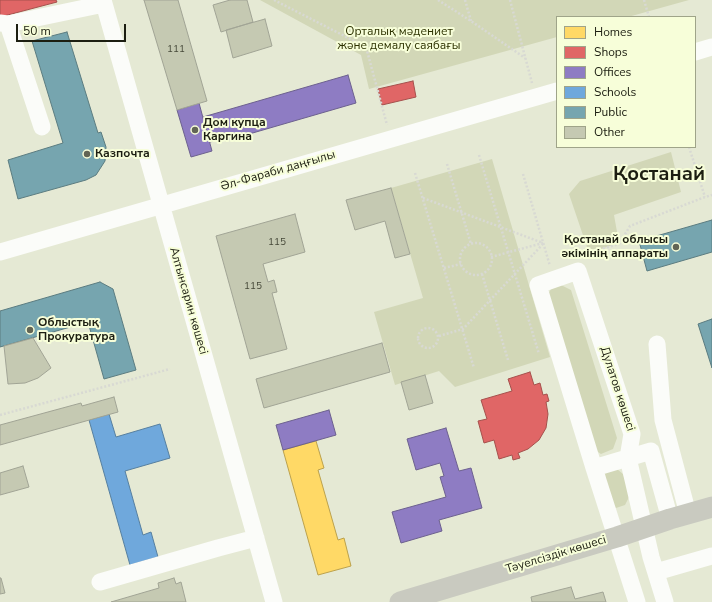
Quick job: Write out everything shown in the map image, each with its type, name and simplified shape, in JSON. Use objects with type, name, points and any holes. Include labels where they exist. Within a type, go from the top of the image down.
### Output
[{"type":"main road","name":"Тәуелсіздік көшесі","points":[[400,602],[617,537],[712,506]]},
{"type":"street","points":[[4,24],[103,2]]},
{"type":"street","name":"Алтынсарин көшесі","points":[[103,2],[274,602]]},
{"type":"street","points":[[0,41],[4,24]]},
{"type":"street","points":[[4,24],[42,127]]},
{"type":"street","points":[[696,52],[712,47]]},
{"type":"street","name":"Әл-Фараби даңғылы","points":[[0,252],[556,91]]},
{"type":"street","points":[[578,263],[538,284],[594,468],[637,602]]},
{"type":"street","name":"Дулатов көшесі","points":[[578,263],[632,434],[628,458],[644,528],[665,602]]},
{"type":"street","points":[[657,344],[663,420],[679,517]]},
{"type":"street","points":[[594,468],[651,451],[679,517]]},
{"type":"street","points":[[100,582],[256,538]]},
{"type":"street","points":[[656,572],[712,556]]},
{"type":"path","points":[[274,0],[366,47],[391,139]]},
{"type":"path","points":[[438,0],[525,58]]},
{"type":"path","points":[[465,0],[471,21]]},
{"type":"path","points":[[510,0],[536,98]]},
{"type":"path","points":[[644,0],[649,16]]},
{"type":"path","points":[[689,148],[705,197]]},
{"type":"path","points":[[479,155],[539,354]]},
{"type":"path","points":[[447,164],[471,244]]},
{"type":"path","points":[[415,173],[474,368]]},
{"type":"path","points":[[578,263],[619,244],[630,226],[712,195]]},
{"type":"path","points":[[423,198],[543,243]]},
{"type":"path","points":[[476,243],[486,247],[490,251],[492,262],[490,267],[482,274],[472,275],[464,270],[461,264],[460,256],[462,251],[471,244],[476,243]]},
{"type":"path","points":[[491,256],[543,243]]},
{"type":"path","points":[[439,336],[463,329],[543,243]]},
{"type":"path","points":[[444,268],[461,264]]},
{"type":"path","points":[[482,274],[508,360]]},
{"type":"path","points":[[426,328],[436,330],[439,336],[436,346],[430,349],[423,348],[418,339],[420,332],[426,328]]},
{"type":"path","points":[[0,415],[170,369]]},
{"type":"green space","name":"Орталық мәдениет және демалу саябағы","points":[[260,0],[689,0],[632,16],[556,16],[556,37],[369,89],[361,55]]},
{"type":"green space","points":[[671,152],[681,192],[614,215],[619,243],[589,253],[569,194],[580,181]]},
{"type":"green space","points":[[492,159],[550,357],[455,387],[439,371],[395,385],[374,312],[423,298],[391,188]]},
{"type":"green space","points":[[561,285],[571,290],[617,438],[613,449],[601,454],[592,448],[546,298],[551,289]]},
{"type":"green space","points":[[617,469],[623,474],[630,495],[625,505],[616,508],[608,503],[605,473]]},
{"type":"building: Homes","points":[[316,441],[324,468],[318,470],[338,540],[344,538],[351,566],[318,575],[283,450]]},
{"type":"building: Shops","points":[[0,0],[56,0],[57,2],[0,17]]},
{"type":"building: Shops","points":[[413,81],[416,97],[382,105],[378,89]]},
{"type":"building: Shops","points":[[530,372],[534,385],[540,383],[543,395],[547,394],[549,401],[546,402],[548,414],[546,428],[539,440],[528,449],[518,453],[520,458],[513,460],[512,455],[499,459],[494,440],[484,443],[478,421],[487,419],[481,400],[512,391],[508,379]]},
{"type":"building: Offices","points":[[348,75],[356,103],[225,141],[224,138],[210,142],[203,117]]},
{"type":"building: Offices","name":"Дом купца Каргина","points":[[199,103],[212,151],[191,157],[177,110]]},
{"type":"building: Offices","points":[[329,410],[336,435],[283,450],[276,425]]},
{"type":"building: Offices","points":[[446,428],[459,471],[471,468],[482,508],[439,520],[442,531],[401,543],[392,512],[446,497],[440,477],[444,476],[440,463],[416,470],[407,439]]},
{"type":"building: Schools","points":[[109,414],[116,437],[160,424],[170,458],[125,471],[143,535],[151,532],[158,557],[130,565],[89,420]]},
{"type":"building: Public","points":[[67,32],[98,133],[101,132],[106,147],[105,161],[96,175],[86,180],[18,199],[8,160],[63,143],[32,41]]},
{"type":"building: Public","name":"Қостанай облысы әкімінің аппараты","points":[[712,220],[712,252],[647,271],[639,241]]},
{"type":"building: Public","name":"Облыстық Прокуратура","points":[[100,282],[113,289],[136,370],[104,379],[88,322],[0,347],[0,311]]},
{"type":"building: Public","points":[[712,319],[712,368],[698,324]]},
{"type":"building: Other","points":[[144,0],[178,0],[207,101],[177,110]]},
{"type":"building: Other","points":[[230,0],[247,0],[253,22],[221,32],[213,5]]},
{"type":"building: Other","points":[[265,19],[272,46],[233,58],[226,30]]},
{"type":"building: Other","points":[[391,188],[410,254],[395,258],[385,221],[355,230],[346,200]]},
{"type":"building: Other","points":[[295,214],[305,252],[263,264],[268,282],[274,280],[277,292],[272,293],[287,349],[250,359],[216,236]]},
{"type":"building: Other","points":[[33,338],[51,368],[38,378],[25,383],[8,384],[4,346]]},
{"type":"building: Other","points":[[382,343],[390,372],[264,408],[256,379]]},
{"type":"building: Other","points":[[425,375],[433,403],[409,410],[401,382]]},
{"type":"building: Other","points":[[114,397],[118,412],[0,445],[0,425],[81,403],[82,406]]},
{"type":"building: Other","points":[[23,466],[29,487],[0,495],[0,473]]},
{"type":"building: Other","points":[[0,578],[5,593],[0,594]]},
{"type":"building: Other","points":[[174,578],[176,584],[181,582],[186,602],[111,602],[159,588],[158,583]]},
{"type":"building: Other","points":[[571,587],[575,599],[603,592],[606,602],[532,602],[531,597]]},
{"type":"place","name":"Дом купца Каргина","points":[[195,130]]},
{"type":"place","name":"Казпочта","points":[[87,154]]},
{"type":"place","name":"Қостанай облысы әкімінің аппараты","points":[[676,247]]},
{"type":"place","name":"Облыстық Прокуратура","points":[[30,330]]},
{"type":"district","name":"Қостанай","points":[[659,175]]}]
